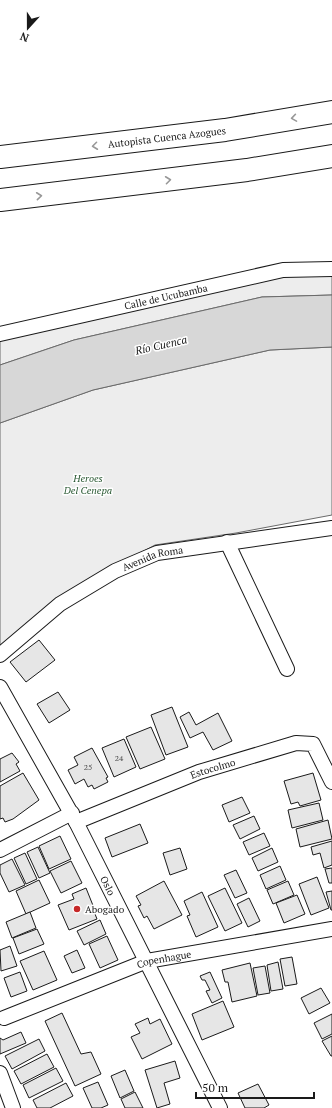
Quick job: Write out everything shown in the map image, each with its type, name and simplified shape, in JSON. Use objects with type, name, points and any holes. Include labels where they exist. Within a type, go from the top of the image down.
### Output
[{"type":"highway","name":"Autopista Cuenca Azogues","points":[[0,157],[225,130],[332,112]]},
{"type":"highway","points":[[0,200],[212,174],[332,156]]},
{"type":"street","name":"Calle de Ucubamba","points":[[0,334],[283,270],[332,269]]},
{"type":"street","name":"Avenida Roma","points":[[0,654],[60,604],[115,571],[157,553],[332,528]]},
{"type":"street","points":[[227,542],[287,669]]},
{"type":"street","name":"Oslo","points":[[0,687],[74,818],[220,1108]]},
{"type":"street","name":"Estocolmo","points":[[74,818],[199,772],[296,743],[313,744],[332,782]]},
{"type":"street","points":[[0,850],[74,818]]},
{"type":"street","name":"Copenhague","points":[[4,1018],[147,961],[332,929]]},
{"type":"street","points":[[0,1073],[13,1108]]},
{"type":"shaded area","points":[[332,269],[332,295],[262,297],[74,340],[0,365],[0,334],[169,296]]},
{"type":"shaded area","name":"Heroes Del Cenepa","points":[[332,347],[332,515],[236,533],[155,545],[64,594],[0,647],[0,423],[93,390],[270,350]]},
{"type":"water","name":"Río Cuenca","points":[[332,295],[332,347],[270,350],[93,390],[0,423],[0,365],[74,340],[262,297]]},
{"type":"building","points":[[39,640],[55,660],[26,682],[10,662]]},
{"type":"building","points":[[58,692],[70,710],[49,723],[37,704]]},
{"type":"building","points":[[172,707],[188,747],[166,755],[151,715]]},
{"type":"building","points":[[189,712],[196,725],[218,713],[232,741],[213,750],[203,732],[190,738],[180,717]]},
{"type":"building","points":[[151,727],[165,759],[140,769],[126,737]]},
{"type":"building","points":[[124,739],[136,767],[114,777],[102,748]]},
{"type":"building","points":[[92,748],[108,777],[106,778],[108,782],[94,789],[92,785],[88,787],[84,779],[75,784],[68,770],[78,765],[74,757]]},
{"type":"building","points":[[12,753],[19,762],[16,764],[20,771],[0,782],[0,759]]},
{"type":"building","points":[[23,773],[39,800],[13,819],[5,822],[3,818],[0,819],[0,786]]},
{"type":"building","points":[[313,773],[321,800],[300,806],[298,802],[291,804],[284,781]]},
{"type":"building","points":[[242,797],[250,813],[229,822],[222,805]]},
{"type":"building","points":[[319,803],[323,820],[292,828],[288,810]]},
{"type":"building","points":[[254,816],[260,829],[240,839],[233,825]]},
{"type":"building","points":[[328,820],[332,839],[300,847],[296,829]]},
{"type":"building","points":[[140,824],[148,843],[112,857],[105,838]]},
{"type":"building","points":[[264,833],[270,846],[249,855],[243,842]]},
{"type":"building","points":[[60,836],[71,859],[49,869],[39,846]]},
{"type":"building","points":[[332,841],[332,865],[324,868],[320,853],[313,855],[311,847]]},
{"type":"building","points":[[38,847],[50,873],[39,878],[27,852]]},
{"type":"building","points":[[180,848],[187,869],[170,875],[163,853]]},
{"type":"building","points":[[272,848],[278,862],[258,871],[252,858]]},
{"type":"building","points":[[25,853],[37,879],[26,884],[14,858]]},
{"type":"building","points":[[12,859],[25,885],[9,892],[0,873],[0,865]]},
{"type":"building","points":[[71,861],[82,883],[61,893],[50,871]]},
{"type":"building","points":[[280,866],[286,880],[266,889],[260,875]]},
{"type":"building","points":[[332,868],[332,883],[329,883],[325,869]]},
{"type":"building","points":[[236,870],[247,893],[235,898],[224,875]]},
{"type":"building","points":[[317,877],[329,908],[311,915],[299,884]]},
{"type":"building","points":[[39,880],[50,903],[26,914],[16,891]]},
{"type":"building","points":[[164,881],[182,915],[154,929],[147,916],[144,918],[138,906],[141,905],[136,896]]},
{"type":"building","points":[[288,881],[294,895],[273,904],[267,890]]},
{"type":"building","name":"Abogado","points":[[86,888],[97,919],[69,930],[58,905],[74,899],[72,894]]},
{"type":"building","points":[[225,888],[242,923],[225,931],[208,896]]},
{"type":"building","points":[[332,891],[332,910],[331,910],[326,892]]},
{"type":"building","points":[[202,892],[218,927],[196,937],[187,916],[190,915],[184,901]]},
{"type":"building","points":[[297,895],[305,914],[284,923],[276,903]]},
{"type":"building","points":[[249,898],[260,921],[248,927],[237,904]]},
{"type":"building","points":[[30,912],[36,928],[12,938],[6,922]]},
{"type":"building","points":[[100,920],[106,934],[84,945],[77,931]]},
{"type":"building","points":[[37,929],[44,944],[19,954],[13,938]]},
{"type":"building","points":[[107,936],[118,960],[100,968],[89,944]]},
{"type":"building","points":[[10,946],[17,966],[1,971],[0,950]]},
{"type":"building","points":[[77,950],[85,968],[72,973],[64,956]]},
{"type":"building","points":[[44,951],[57,980],[33,990],[20,961]]},
{"type":"building","points":[[292,957],[297,984],[285,986],[280,959]]},
{"type":"building","points":[[278,962],[283,989],[271,991],[267,965]]},
{"type":"building","points":[[250,963],[257,996],[232,1002],[228,982],[225,982],[222,970]]},
{"type":"building","points":[[265,966],[270,993],[258,995],[253,968]]},
{"type":"building","points":[[20,972],[27,991],[11,997],[4,978]]},
{"type":"building","points":[[210,972],[222,998],[212,1003],[206,991],[210,990],[205,980],[202,980],[200,976]]},
{"type":"building","points":[[321,988],[330,1003],[309,1014],[301,998]]},
{"type":"building","points":[[223,1001],[234,1027],[202,1040],[192,1014]]},
{"type":"building","points":[[62,1013],[81,1054],[91,1052],[101,1074],[75,1086],[45,1021]]},
{"type":"building","points":[[332,1014],[332,1034],[322,1039],[314,1023]]},
{"type":"building","points":[[148,1018],[150,1024],[160,1019],[172,1044],[142,1059],[131,1037],[140,1033],[135,1024]]},
{"type":"building","points":[[21,1032],[26,1043],[0,1054],[0,1038],[3,1040]]},
{"type":"building","points":[[332,1036],[332,1056],[331,1056],[322,1041]]},
{"type":"building","points":[[39,1039],[45,1051],[12,1069],[5,1056]]},
{"type":"building","points":[[47,1054],[54,1067],[21,1084],[14,1071]]},
{"type":"building","points":[[175,1061],[180,1078],[164,1083],[170,1104],[157,1108],[145,1070]]},
{"type":"building","points":[[56,1068],[63,1081],[29,1098],[23,1085]]},
{"type":"building","points":[[125,1070],[134,1091],[120,1098],[111,1076]]},
{"type":"building","points":[[98,1082],[108,1105],[101,1108],[92,1108],[83,1088]]},
{"type":"building","points":[[66,1083],[73,1096],[50,1108],[37,1108],[33,1100]]},
{"type":"building","points":[[258,1084],[269,1105],[264,1108],[245,1108],[238,1093]]},
{"type":"building","points":[[135,1092],[143,1108],[125,1108],[121,1099]]},
{"type":"place","name":"Abogado","points":[[77,909]]}]
